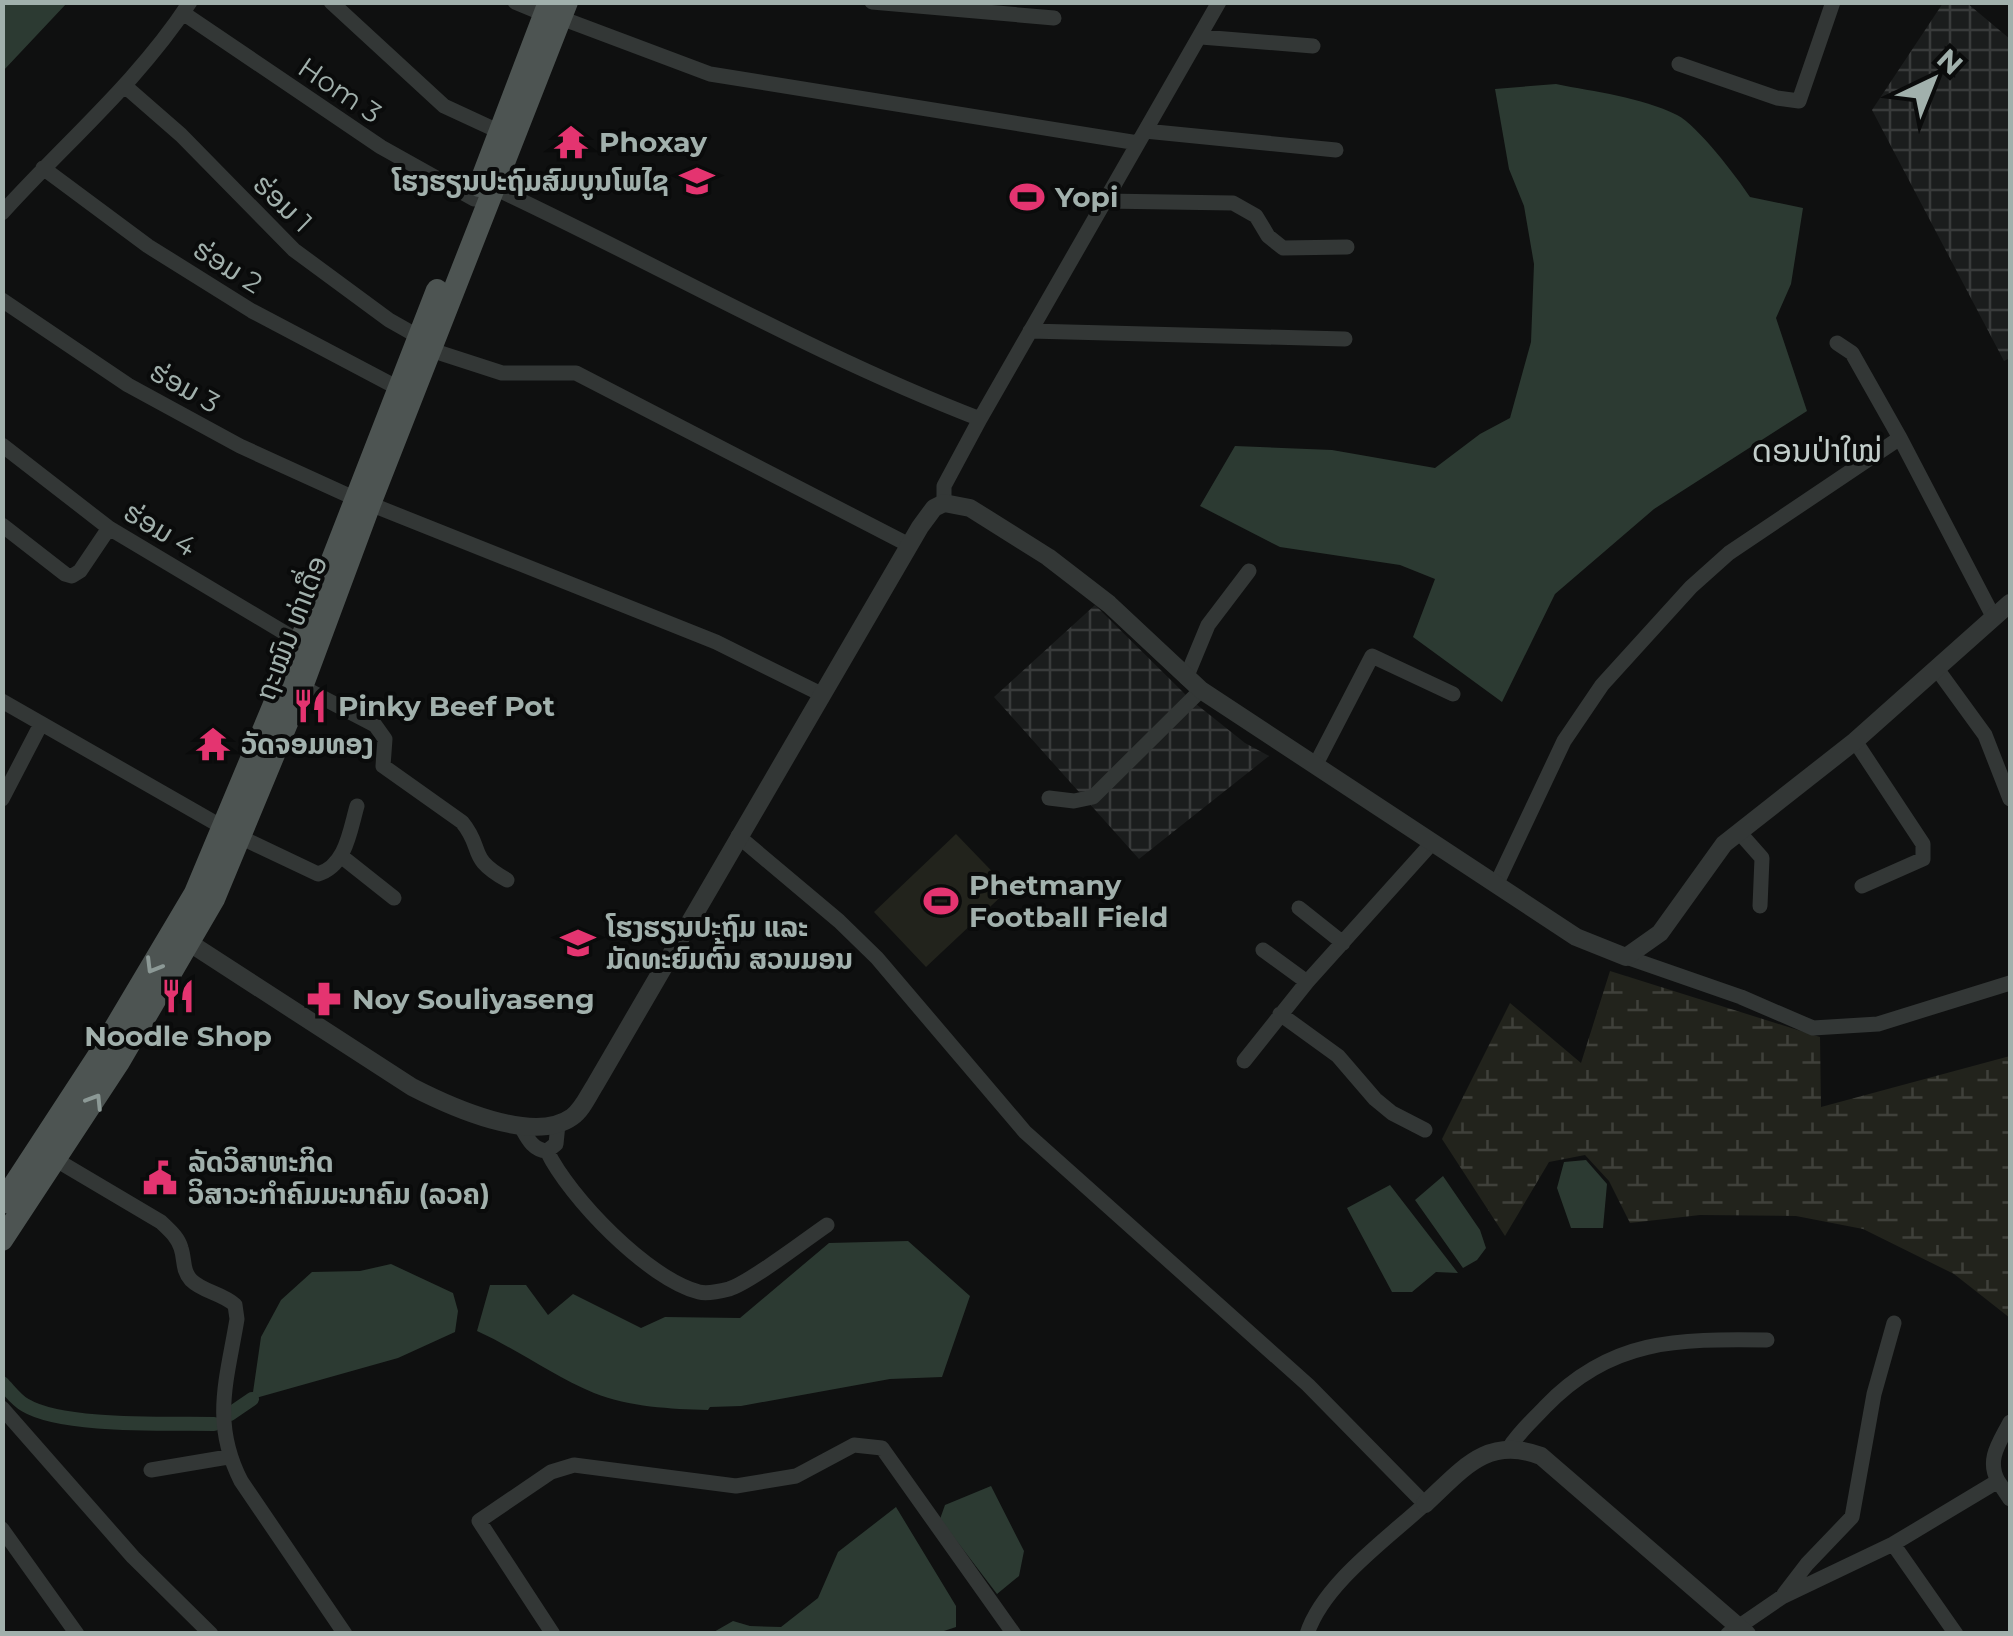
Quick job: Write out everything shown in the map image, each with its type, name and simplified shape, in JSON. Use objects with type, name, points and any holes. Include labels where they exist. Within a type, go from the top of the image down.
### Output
[{"type":"main road","name":"ຖະໝົນ ທ່າເດື່ອ","points":[[483,190],[498,131],[555,9]]},
{"type":"main road","name":"ຖະໝົນ ທ່າເດື່ອ","points":[[232,833],[300,642],[362,501],[555,9]]},
{"type":"main road","name":"ຖະໝົນ ທ່າເດື່ອ","points":[[2,1240],[58,1160],[181,938],[302,687],[398,388],[424,344]]},
{"type":"main road","name":"ຖະໝົນ ທ່າເດື່ອ","points":[[2,1203],[12,1173],[181,938]]},
{"type":"street","points":[[331,2],[444,106],[498,131]]},
{"type":"street","points":[[516,2],[555,9],[710,74],[1142,137],[1336,150]]},
{"type":"street","points":[[872,2],[1054,18]]},
{"type":"street","points":[[944,503],[944,486],[980,420],[1219,2]]},
{"type":"street","points":[[1680,64],[1777,98],[1799,101],[1833,2]]},
{"type":"street","points":[[2,213],[126,87],[187,8]]},
{"type":"street","name":"Hom 3","points":[[187,8],[380,147],[483,190],[552,213],[895,387],[980,420]]},
{"type":"street","points":[[1201,37],[1314,46]]},
{"type":"street","name":"ຮ່ອມ 1","points":[[126,87],[181,135],[294,250],[424,344],[502,373],[576,373],[909,545]]},
{"type":"street","name":"ຮ່ອມ 2","points":[[43,168],[148,246],[252,311],[398,388]]},
{"type":"street","points":[[1104,201],[1233,203],[1256,216],[1275,244],[1283,248],[1348,247]]},
{"type":"street","name":"ຮ່ອມ 3","points":[[2,300],[128,385],[240,446],[362,501],[716,642],[821,694]]},
{"type":"street","points":[[1030,331],[1345,339]]},
{"type":"street","points":[[1837,342],[1852,353],[1994,618]]},
{"type":"street","points":[[1496,885],[1564,741],[1602,685],[1691,588],[1730,553],[1900,438]]},
{"type":"street","name":"ຮ່ອມ 4","points":[[2,445],[109,528],[300,642]]},
{"type":"street","points":[[181,938],[453,1108],[520,1124],[558,1124],[578,1113],[909,545],[927,516],[944,503],[970,508],[1048,557],[1110,604],[1194,684],[1576,937],[1813,1028],[1878,1024],[2010,983]]},
{"type":"street","points":[[2,524],[64,574],[72,576],[80,571],[109,528]]},
{"type":"street","points":[[1050,798],[1074,801],[1094,797],[1194,684],[1208,626],[1249,571]]},
{"type":"street","points":[[1626,958],[1660,933],[1724,844],[1855,741],[2010,603]]},
{"type":"street","points":[[1316,764],[1372,656],[1454,694]]},
{"type":"street","points":[[1937,669],[1985,735],[2010,798]]},
{"type":"street","points":[[302,687],[375,725],[385,739],[383,766],[462,822],[477,858],[506,880]]},
{"type":"street","points":[[2,701],[232,833],[318,874],[342,856],[357,806]]},
{"type":"street","points":[[2,798],[42,724]]},
{"type":"street","points":[[1855,741],[1923,844],[1925,853],[1923,859],[1862,886]]},
{"type":"street","points":[[1740,832],[1762,858],[1760,906]]},
{"type":"street","points":[[738,836],[878,958],[1025,1132],[1308,1385],[1425,1504]]},
{"type":"street","points":[[1244,1061],[1307,982],[1432,843]]},
{"type":"street","points":[[342,856],[394,898]]},
{"type":"street","points":[[1299,908],[1343,942]]},
{"type":"street","points":[[1263,950],[1307,982]]},
{"type":"street","points":[[1280,1014],[1338,1056],[1392,1113],[1425,1130]]},
{"type":"street","points":[[520,1124],[530,1143],[546,1151],[556,1144],[558,1124]]},
{"type":"street","points":[[546,1151],[556,1170],[624,1244],[670,1280],[702,1293],[732,1288],[827,1225]]},
{"type":"street","points":[[58,1160],[160,1222],[174,1234],[191,1280],[235,1304],[221,1418],[228,1457],[240,1481],[345,1634]]},
{"type":"street","points":[[1782,1597],[1852,1516],[1874,1394],[1894,1322]]},
{"type":"street","points":[[1307,1634],[1319,1607],[1336,1586],[1471,1462],[1509,1448],[1575,1378],[1634,1350],[1685,1339],[1767,1340]]},
{"type":"street","points":[[2,1408],[133,1557],[211,1634]]},
{"type":"street","points":[[2010,1422],[1992,1465],[2010,1499]]},
{"type":"street","points":[[553,1634],[479,1521],[551,1472],[574,1465],[736,1486],[796,1476],[854,1444],[882,1448],[1014,1634]]},
{"type":"street","points":[[1509,1448],[1526,1450],[1552,1462],[1737,1631],[1782,1597],[1893,1544],[1998,1481]]},
{"type":"street","points":[[150,1470],[228,1457]]},
{"type":"street","points":[[2,1529],[77,1634]]},
{"type":"street","points":[[1893,1544],[1956,1634]]},
{"type":"shaded area","points":[[2,3],[67,3],[3,71]]},
{"type":"shaded area","points":[[1943,3],[1967,3],[2010,39],[2010,358],[2004,361],[1872,110]]},
{"type":"shaded area","points":[[1556,84],[1633,99],[1677,115],[1705,140],[1750,197],[1803,208],[1791,284],[1776,318],[1807,411],[1654,509],[1555,594],[1502,702],[1413,637],[1435,579],[1400,565],[1280,547],[1200,506],[1235,446],[1332,450],[1435,468],[1480,434],[1510,418],[1531,342],[1534,264],[1524,206],[1509,169],[1495,89]]},
{"type":"shaded area","points":[[1095,605],[1191,700],[1245,743],[1269,756],[1139,859],[994,697]]},
{"type":"shaded area","points":[[1586,1160],[1607,1184],[1603,1228],[1571,1228],[1557,1188],[1564,1162]]},
{"type":"shaded area","points":[[1443,1176],[1480,1230],[1486,1248],[1477,1260],[1463,1268],[1415,1200]]},
{"type":"shaded area","points":[[1390,1185],[1458,1273],[1436,1272],[1412,1292],[1392,1292],[1347,1208]]},
{"type":"shaded area","points":[[908,1241],[970,1296],[942,1377],[890,1379],[708,1410],[665,1408],[594,1393],[477,1331],[490,1285],[526,1285],[548,1315],[573,1294],[641,1328],[665,1317],[740,1318],[829,1243]]},
{"type":"shaded area","points":[[391,1264],[453,1293],[458,1311],[455,1332],[398,1358],[252,1399],[261,1337],[281,1300],[312,1272],[360,1271]]},
{"type":"shaded area","points":[[991,1486],[1024,1551],[1019,1576],[997,1594],[940,1519],[945,1505]]},
{"type":"shaded area","points":[[896,1507],[956,1606],[956,1627],[935,1634],[712,1633],[733,1621],[781,1627],[818,1598],[838,1552]]},
{"type":"green space","name":"Phetmany Football Field","points":[[956,834],[1009,889],[926,967],[874,912]]},
{"type":"green space","points":[[1610,971],[1820,1037],[1821,1107],[2010,1056],[2010,1318],[1954,1274],[1863,1229],[1796,1216],[1700,1215],[1630,1223],[1609,1181],[1585,1155],[1549,1162],[1505,1236],[1442,1139],[1510,1003],[1581,1063]]},
{"type":"waterway","points":[[2,1383],[25,1405],[64,1418],[214,1424]]},
{"type":"waterway","points":[[230,1414],[252,1399]]},
{"type":"place","name":"Phoxay","points":[[571,142]]},
{"type":"place","name":"ໂຮງຮຽນປະຖົມສົມບູນໂພໄຊ","points":[[697,181]]},
{"type":"place","name":"Yopi","points":[[1027,197]]},
{"type":"place","name":"Pinky Beef Pot","points":[[310,706]]},
{"type":"place","name":"ວັດຈອມທອງ","points":[[213,744]]},
{"type":"place","name":"Phetmany Football Field","points":[[941,901]]},
{"type":"place","name":"ໂຮງຮຽນປະຖົມ ແລະ ມັດທະຍົມຕົ້ນ ສວນມອນ","points":[[578,943]]},
{"type":"place","name":"Noodle Shop","points":[[178,996]]},
{"type":"place","name":"Noy Souliyaseng","points":[[324,999]]},
{"type":"place","name":"ລັດວິສາຫະກິດ ວິສາວະກຳຄົມມະນາຄົມ (ລວຄ)","points":[[160,1178]]},
{"type":"district","name":"ດອນປ່າໃໝ່","points":[[1817,450]]}]
